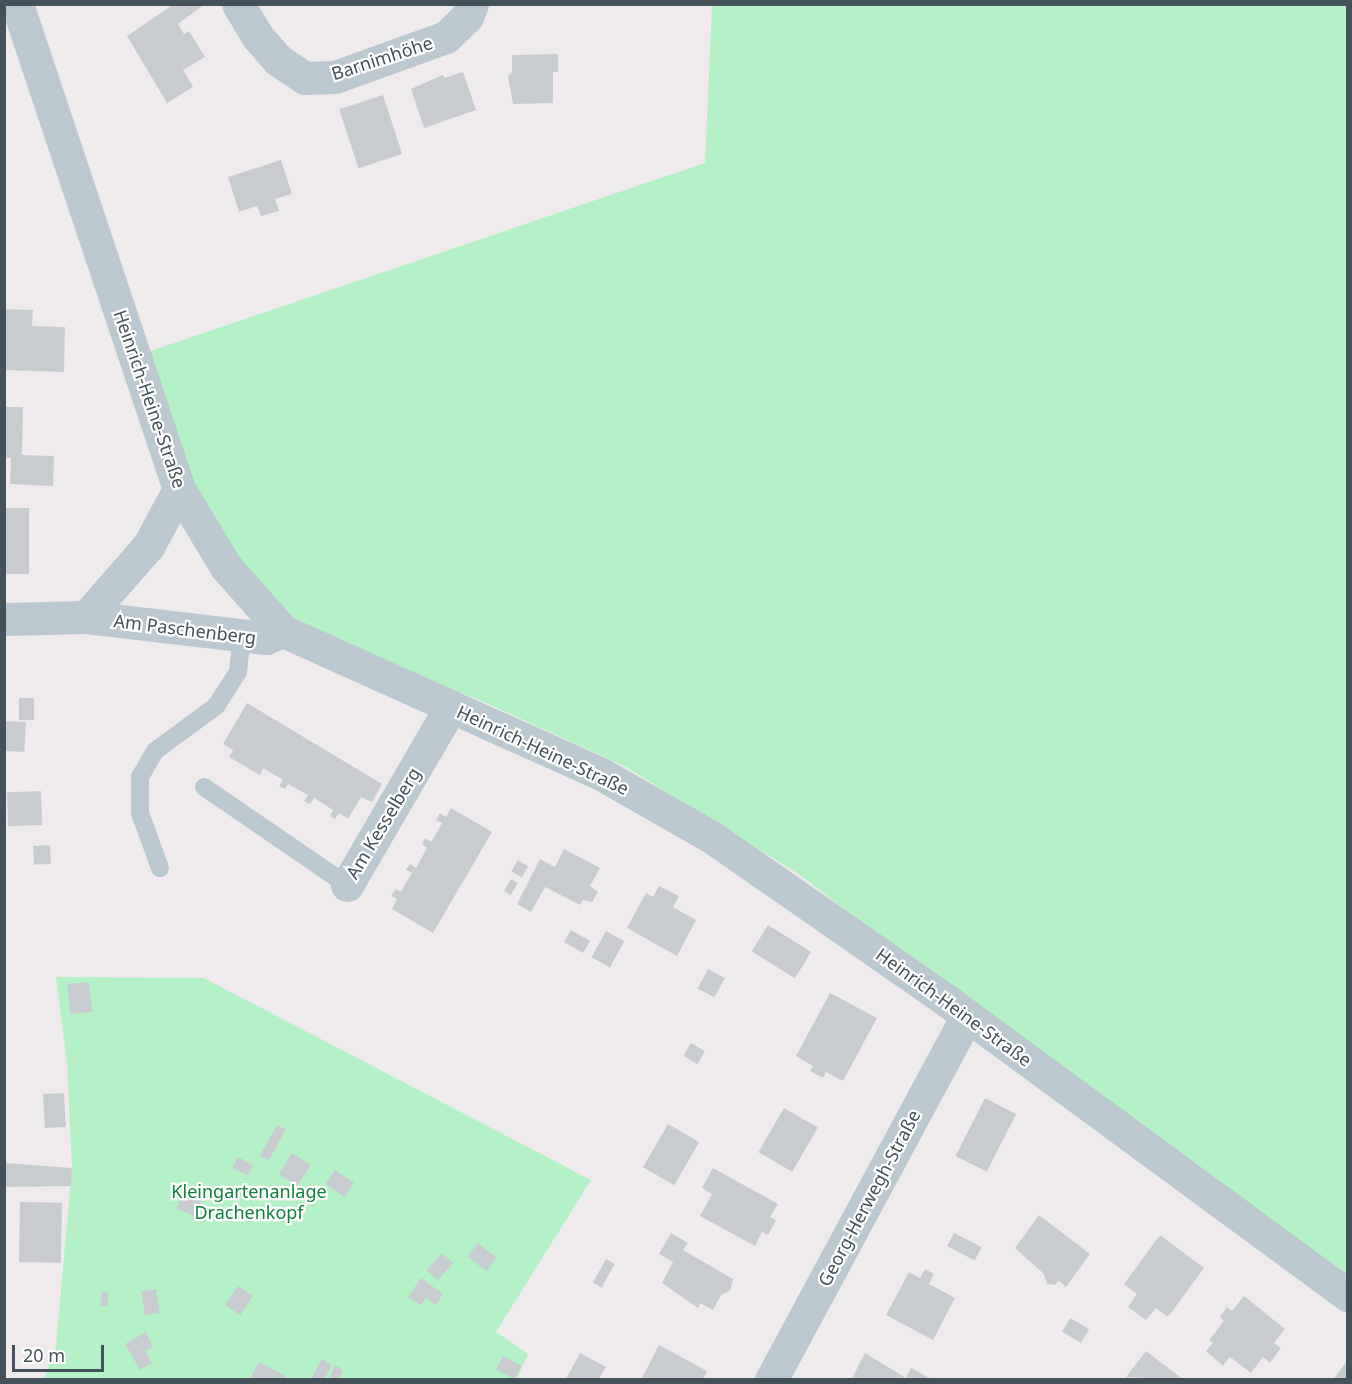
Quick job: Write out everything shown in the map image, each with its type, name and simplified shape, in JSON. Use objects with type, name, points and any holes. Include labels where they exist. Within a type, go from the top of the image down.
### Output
[{"type":"street","name":"Heinrich-Heine-Straße","points":[[17,4],[179,489],[226,567],[283,631],[601,774],[713,838],[967,1016],[1347,1295]]},
{"type":"street","name":"Barnimhöhe","points":[[238,4],[258,38],[278,60],[305,78],[335,77],[446,37],[467,17],[472,4]]},
{"type":"street","name":"Am Paschenberg","points":[[86,617],[148,545],[179,489]]},
{"type":"street","name":"Am Paschenberg","points":[[4,620],[86,617],[266,638],[283,631]]},
{"type":"street","name":"Am Kesselberg","points":[[347,885],[451,706]]},
{"type":"street","name":"Georg-Herwegh-Straße","points":[[771,1380],[967,1016]]},
{"type":"lane","points":[[160,868],[140,813],[140,777],[155,752],[216,706],[238,672],[242,636]]},
{"type":"lane","name":"Am Kesselberg","points":[[204,786],[347,885]]},
{"type":"green space","points":[[712,5],[1347,5],[1347,1278],[915,964],[800,875],[626,767],[486,703],[293,624],[225,546],[187,472],[145,353],[705,163]]},
{"type":"green space","name":"Kleingartenanlage Drachenkopf","points":[[56,977],[204,978],[591,1180],[496,1332],[528,1354],[517,1379],[44,1380],[56,1346],[72,1168],[67,1063]]},
{"type":"building","points":[[174,4],[205,4],[178,24],[184,34],[189,31],[205,57],[183,70],[193,87],[167,103],[127,36]]},
{"type":"building","points":[[558,54],[558,72],[553,72],[553,103],[513,104],[508,76],[512,72],[512,55]]},
{"type":"building","points":[[463,72],[476,110],[424,128],[411,89],[443,75],[444,78]]},
{"type":"building","points":[[383,95],[402,154],[358,168],[339,109]]},
{"type":"building","points":[[281,160],[292,194],[275,199],[279,211],[261,216],[257,206],[239,212],[228,177]]},
{"type":"building","points":[[4,309],[33,310],[32,326],[65,327],[64,372],[4,370]]},
{"type":"building","points":[[4,407],[23,407],[22,455],[54,456],[53,486],[10,484],[11,458],[4,458]]},
{"type":"building","points":[[4,508],[29,508],[29,574],[4,574]]},
{"type":"building","points":[[19,698],[34,698],[34,720],[19,720]]},
{"type":"building","points":[[247,703],[382,784],[372,802],[361,797],[348,819],[339,813],[335,819],[330,816],[333,810],[314,798],[310,804],[304,801],[308,795],[288,784],[285,789],[279,786],[283,780],[263,768],[260,775],[229,757],[233,750],[223,744]]},
{"type":"building","points":[[5,721],[26,722],[24,752],[4,751]]},
{"type":"building","points":[[41,791],[42,825],[8,826],[7,792]]},
{"type":"building","points":[[451,808],[492,832],[433,933],[392,909],[397,899],[391,896],[396,889],[401,892],[412,873],[406,870],[410,864],[416,868],[427,848],[422,844],[425,838],[431,842],[442,823],[436,820],[440,813],[446,817]]},
{"type":"building","points":[[50,845],[51,864],[34,865],[33,846]]},
{"type":"building","points":[[564,849],[600,868],[590,886],[598,892],[592,902],[583,900],[580,905],[545,887],[531,912],[517,904],[540,859],[555,867]]},
{"type":"building","points":[[518,860],[528,866],[522,877],[511,871]]},
{"type":"building","points":[[511,879],[518,883],[511,895],[504,891]]},
{"type":"building","points":[[659,886],[679,896],[673,907],[696,920],[677,956],[627,928],[646,893],[653,897]]},
{"type":"building","points":[[768,925],[811,952],[795,978],[752,951]]},
{"type":"building","points":[[571,930],[590,941],[583,953],[564,942]]},
{"type":"building","points":[[606,931],[624,941],[610,967],[591,957]]},
{"type":"building","points":[[708,969],[725,978],[714,997],[698,988]]},
{"type":"building","points":[[89,982],[92,1012],[70,1014],[67,984]]},
{"type":"building","points":[[830,993],[877,1018],[843,1081],[826,1072],[823,1078],[810,1071],[813,1066],[796,1056]]},
{"type":"building","points":[[691,1043],[705,1051],[697,1064],[684,1056]]},
{"type":"building","points":[[64,1093],[66,1127],[45,1128],[43,1094]]},
{"type":"building","points":[[985,1098],[1016,1114],[987,1172],[955,1156]]},
{"type":"building","points":[[784,1108],[818,1128],[792,1172],[758,1152]]},
{"type":"building","points":[[668,1124],[699,1142],[674,1185],[643,1167]]},
{"type":"building","points":[[277,1125],[286,1130],[269,1160],[260,1156]]},
{"type":"building","points":[[292,1153],[311,1165],[297,1186],[279,1174]]},
{"type":"building","points":[[238,1157],[253,1165],[247,1176],[232,1168]]},
{"type":"building","points":[[4,1163],[72,1168],[71,1186],[4,1187]]},
{"type":"building","points":[[713,1168],[778,1204],[770,1217],[776,1220],[768,1235],[762,1232],[755,1246],[700,1216],[712,1194],[702,1188]]},
{"type":"building","points":[[335,1170],[354,1183],[345,1197],[325,1184]]},
{"type":"building","points":[[184,1191],[202,1199],[195,1216],[176,1208]]},
{"type":"building","points":[[20,1202],[62,1203],[61,1263],[19,1262]]},
{"type":"building","points":[[1039,1215],[1090,1254],[1066,1287],[1059,1281],[1055,1285],[1047,1284],[1044,1274],[1015,1248]]},
{"type":"building","points":[[671,1233],[688,1243],[683,1250],[733,1279],[730,1291],[721,1295],[713,1310],[700,1303],[698,1308],[662,1283],[673,1262],[659,1254]]},
{"type":"building","points":[[954,1233],[982,1247],[975,1260],[947,1246]]},
{"type":"building","points":[[1160,1235],[1204,1268],[1168,1317],[1156,1308],[1146,1320],[1128,1307],[1137,1294],[1124,1284]]},
{"type":"building","points":[[478,1243],[497,1258],[486,1271],[468,1256]]},
{"type":"building","points":[[442,1253],[453,1263],[438,1280],[427,1270]]},
{"type":"building","points":[[606,1259],[615,1264],[602,1287],[593,1283]]},
{"type":"building","points":[[925,1269],[934,1274],[929,1284],[955,1298],[933,1340],[886,1315],[909,1272],[920,1278]]},
{"type":"building","points":[[421,1278],[443,1294],[436,1305],[426,1298],[421,1305],[408,1297]]},
{"type":"building","points":[[238,1286],[253,1296],[240,1315],[225,1305]]},
{"type":"building","points":[[156,1289],[160,1313],[145,1315],[141,1291]]},
{"type":"building","points":[[102,1292],[109,1293],[107,1307],[100,1306]]},
{"type":"building","points":[[1244,1296],[1285,1329],[1274,1343],[1281,1348],[1270,1363],[1263,1357],[1251,1373],[1230,1357],[1223,1366],[1206,1351],[1213,1343],[1209,1340],[1224,1321],[1220,1317],[1227,1307],[1232,1311]]},
{"type":"building","points":[[1070,1318],[1089,1329],[1081,1343],[1062,1332]]},
{"type":"building","points":[[146,1332],[153,1347],[145,1351],[152,1363],[140,1370],[125,1344]]},
{"type":"building","points":[[659,1345],[707,1371],[703,1380],[641,1380]]},
{"type":"building","points":[[1146,1351],[1180,1377],[1184,1380],[1126,1377]]},
{"type":"building","points":[[580,1353],[606,1367],[598,1380],[566,1379]]},
{"type":"building","points":[[865,1353],[906,1378],[911,1368],[933,1380],[851,1380]]},
{"type":"building","points":[[503,1356],[522,1366],[514,1379],[496,1369]]},
{"type":"building","points":[[322,1359],[332,1365],[324,1380],[310,1380]]},
{"type":"building","points":[[259,1362],[286,1376],[285,1380],[249,1380]]},
{"type":"building","points":[[1346,1362],[1347,1380],[1333,1380]]},
{"type":"building","points":[[335,1365],[343,1370],[338,1380],[328,1380]]}]
